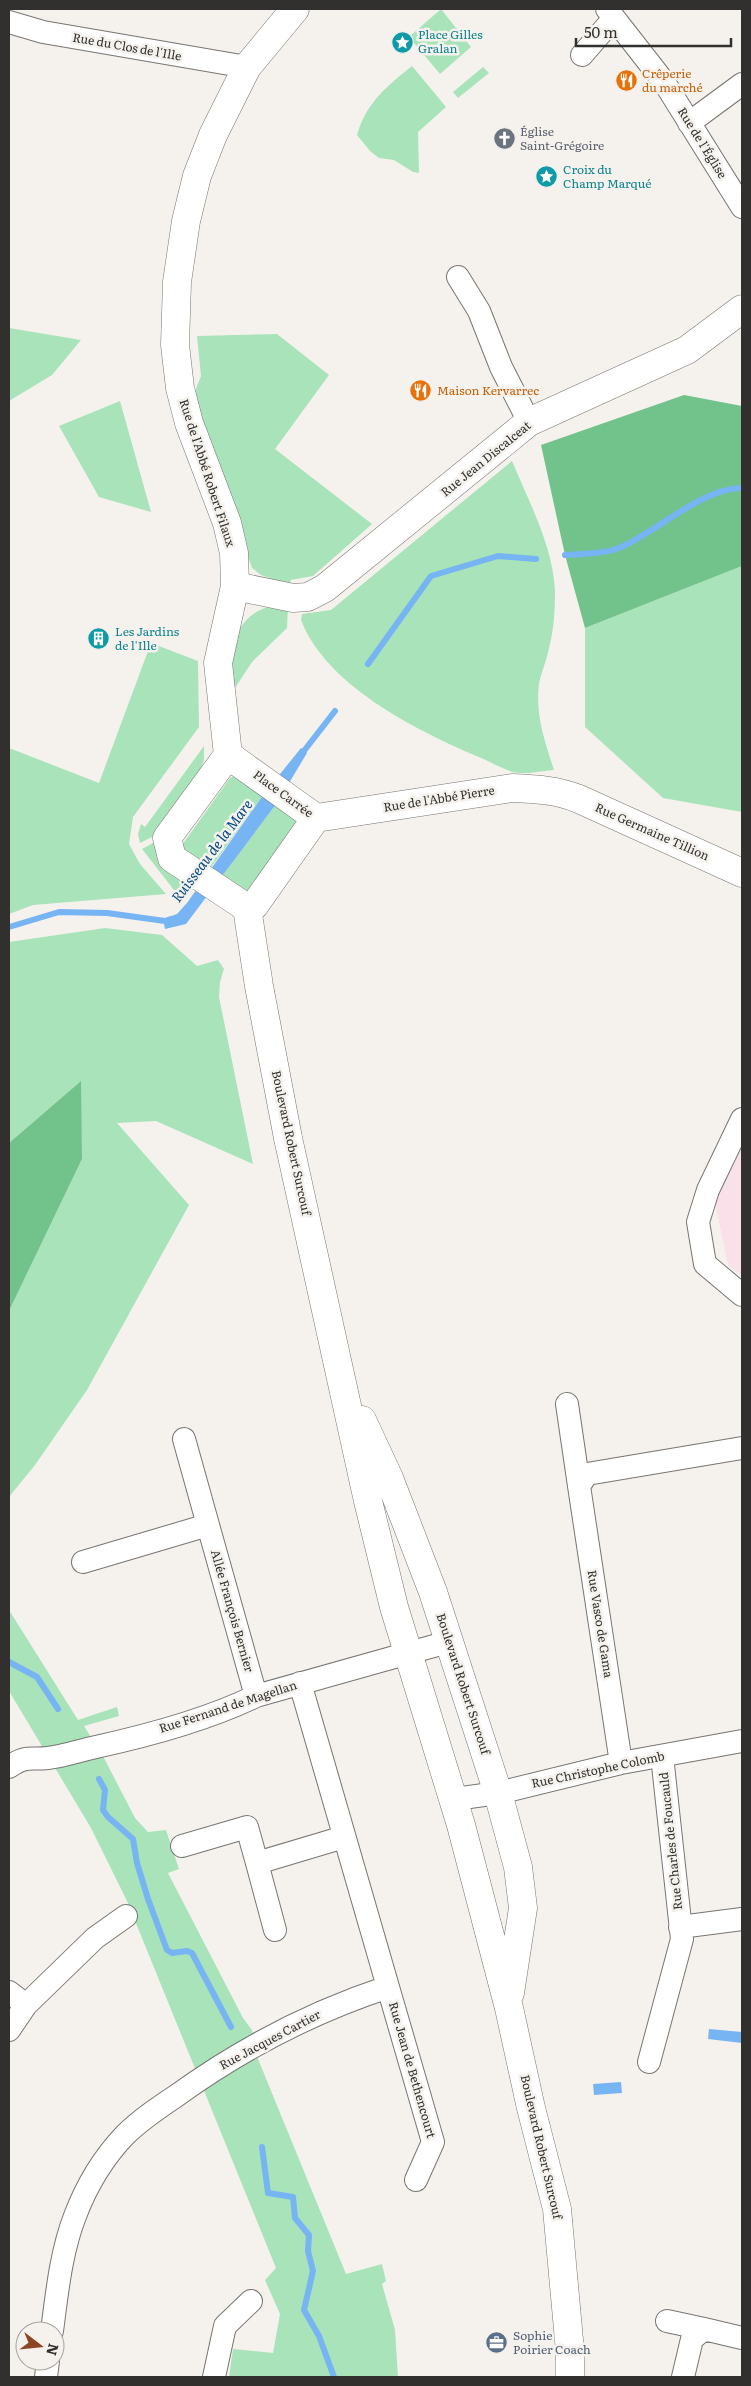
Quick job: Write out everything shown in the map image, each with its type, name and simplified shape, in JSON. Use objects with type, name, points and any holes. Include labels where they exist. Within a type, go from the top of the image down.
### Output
[{"type":"street","name":"Rue de l'Abbé Robert Filaux","points":[[228,755],[218,663],[235,586],[234,553],[227,523],[189,423],[180,388],[175,345],[177,282],[186,221],[197,176],[213,135],[247,67],[295,9]]},
{"type":"street","points":[[582,55],[610,13]]},
{"type":"street","name":"Rue de l'Église","points":[[610,13],[664,82],[742,207]]},
{"type":"street","name":"Rue du Clos de l'Ille","points":[[9,22],[43,32],[247,67]]},
{"type":"street","points":[[689,123],[742,84]]},
{"type":"street","points":[[458,276],[480,310],[501,367],[529,422]]},
{"type":"street","name":"Rue Jean Discalceat","points":[[235,586],[293,598],[308,597],[325,588],[529,422],[687,350],[742,309]]},
{"type":"street","points":[[228,755],[167,838],[172,858],[239,903]]},
{"type":"street","name":"Place Carrée","points":[[228,755],[307,811],[254,906],[239,903]]},
{"type":"street","name":"Rue de l'Abbé Pierre","points":[[307,811],[512,788],[538,788],[562,792]]},
{"type":"street","name":"Rue Germaine Tillion","points":[[562,792],[742,873]]},
{"type":"street","name":"Boulevard Robert Surcouf","points":[[239,903],[259,986],[288,1138],[342,1375],[368,1501],[394,1607],[454,1799],[509,2008],[531,2108],[557,2209],[570,2351],[570,2377]]},
{"type":"street","points":[[742,1119],[708,1190],[698,1222],[705,1264],[742,1294]]},
{"type":"street","name":"Boulevard Robert Surcouf","points":[[342,1375],[389,1478],[433,1592],[498,1793],[518,1867],[523,1908],[511,1978],[509,2008]]},
{"type":"street","name":"Rue Vasco de Gama","points":[[567,1404],[621,1762]]},
{"type":"street","name":"Allée François Bernier","points":[[184,1439],[256,1696]]},
{"type":"street","points":[[579,1486],[587,1474],[742,1448]]},
{"type":"street","points":[[83,1562],[208,1525]]},
{"type":"street","name":"Rue Fernand de Magellan","points":[[9,1767],[20,1759],[30,1757],[47,1758],[112,1743],[231,1709],[256,1696],[448,1642]]},
{"type":"street","points":[[300,1683],[388,1987]]},
{"type":"street","name":"Rue Christophe Colomb","points":[[454,1799],[498,1793],[621,1762],[742,1741]]},
{"type":"street","name":"Rue Charles de Foucauld","points":[[650,2062],[682,1939],[662,1756]]},
{"type":"street","points":[[182,1846],[247,1827],[275,1930]]},
{"type":"street","points":[[257,1863],[344,1837]]},
{"type":"street","points":[[9,2030],[17,1999],[126,1916]]},
{"type":"street","name":"Rue Charles de Foucauld","points":[[680,1927],[742,1919]]},
{"type":"street","name":"Rue Jean de Bethencourt","points":[[388,1987],[433,2142],[416,2180]]},
{"type":"street","name":"Rue Jacques Cartier","points":[[53,2321],[60,2273],[75,2216],[99,2168],[124,2136],[141,2120],[201,2078],[255,2045],[310,2016],[388,1987]]},
{"type":"street","points":[[214,2377],[225,2326],[250,2301]]},
{"type":"street","points":[[666,2321],[742,2338]]},
{"type":"street","points":[[683,2377],[692,2339],[704,2329]]},
{"type":"shaded area","points":[[742,1145],[742,1275],[728,1265],[715,1203]]},
{"type":"green space","points":[[441,9],[471,47],[440,74],[409,37]]},
{"type":"green space","points":[[412,66],[446,107],[418,132],[419,173],[413,172],[394,160],[379,158],[371,152],[357,135],[366,114],[378,96]]},
{"type":"green space","points":[[483,67],[489,73],[458,98],[453,92]]},
{"type":"green space","points":[[9,328],[81,340],[52,375],[9,401]]},
{"type":"green space","points":[[277,334],[329,375],[275,449],[372,524],[313,576],[291,580],[289,585],[261,575],[252,568],[194,394],[201,376],[197,336]]},
{"type":"green space","points":[[684,395],[742,406],[742,566],[585,628],[565,555],[541,445]]},
{"type":"green space","points":[[120,401],[151,512],[99,497],[59,426]]},
{"type":"green space","points":[[512,461],[545,541],[550,557],[555,591],[552,634],[538,695],[542,728],[554,770],[528,773],[517,773],[508,770],[450,744],[399,718],[374,702],[330,665],[313,643],[301,620],[302,614],[331,610]]},
{"type":"green space","points":[[742,566],[742,812],[663,798],[585,727],[585,628]]},
{"type":"green space","points":[[271,606],[288,606],[287,628],[252,662],[233,691],[233,651],[240,628],[247,619],[258,611]]},
{"type":"green space","points":[[151,643],[198,661],[199,727],[133,817],[129,844],[140,864],[166,894],[33,905],[9,914],[9,748],[99,783]]},
{"type":"green space","points":[[204,746],[204,760],[200,771],[154,833],[154,836],[140,843],[138,834],[141,824],[145,827]]},
{"type":"green space","points":[[236,775],[264,794],[210,869],[184,850],[182,845],[230,778]]},
{"type":"green space","points":[[277,803],[299,819],[247,894],[221,877]]},
{"type":"green space","points":[[155,842],[191,886],[181,899],[142,849]]},
{"type":"green space","points":[[105,928],[162,935],[197,966],[218,960],[224,969],[220,982],[219,997],[253,1164],[156,1121],[117,1123],[189,1205],[87,1390],[35,1465],[9,1497],[9,1311],[82,1159],[80,1082],[9,1143],[9,942]]},
{"type":"green space","points":[[81,1081],[82,1159],[9,1311],[9,1143]]},
{"type":"green space","points":[[9,1610],[78,1720],[117,1707],[119,1716],[84,1726],[105,1760],[135,1818],[148,1832],[166,1830],[179,1869],[168,1873],[243,2018],[252,2030],[258,2059],[346,2274],[382,2264],[386,2281],[382,2284],[395,2330],[398,2377],[229,2377],[233,2349],[273,2353],[280,2314],[265,2280],[276,2268],[127,1901],[91,1828],[9,1691]]},
{"type":"water","name":"Ruisseau de la Mare","points":[[301,748],[307,753],[277,803],[186,924],[165,929],[163,919],[177,914],[187,903],[264,794]]},
{"type":"water","points":[[709,2029],[742,2032],[742,2043],[708,2039]]},
{"type":"water","points":[[621,2082],[622,2093],[594,2095],[593,2084]]},
{"type":"waterway","name":"Ruisseau de la Mare","points":[[565,555],[600,553],[619,548],[711,495],[742,488]]},
{"type":"waterway","name":"Ruisseau de la Mare","points":[[368,664],[431,576],[498,556],[536,559]]},
{"type":"waterway","name":"Ruisseau de la Mare","points":[[300,756],[335,711]]},
{"type":"waterway","name":"Ruisseau de la Mare","points":[[9,927],[59,912],[107,913],[165,921],[171,919]]},
{"type":"waterway","points":[[9,1662],[37,1677],[58,1709]]},
{"type":"waterway","points":[[99,1779],[105,1790],[103,1810],[108,1817],[133,1839],[137,1863],[148,1899],[167,1950],[172,1953],[187,1951],[192,1953],[231,2027]]},
{"type":"waterway","points":[[262,2147],[268,2193],[293,2197],[295,2218],[309,2235],[308,2251],[313,2271],[304,2310],[319,2336],[334,2377]]},
{"type":"place","name":"Place Gilles Gralan","points":[[402,42]]},
{"type":"place","name":"Crêperie du marché","points":[[626,81]]},
{"type":"place","name":"Église Saint-Grégoire","points":[[504,139]]},
{"type":"place","name":"Croix du Champ Marqué","points":[[547,177]]},
{"type":"place","name":"Maison Kervarrec","points":[[421,391]]},
{"type":"place","name":"Les Jardins de l'Ille","points":[[99,639]]},
{"type":"place","name":"Sophie Poirier Coach","points":[[497,2343]]}]
